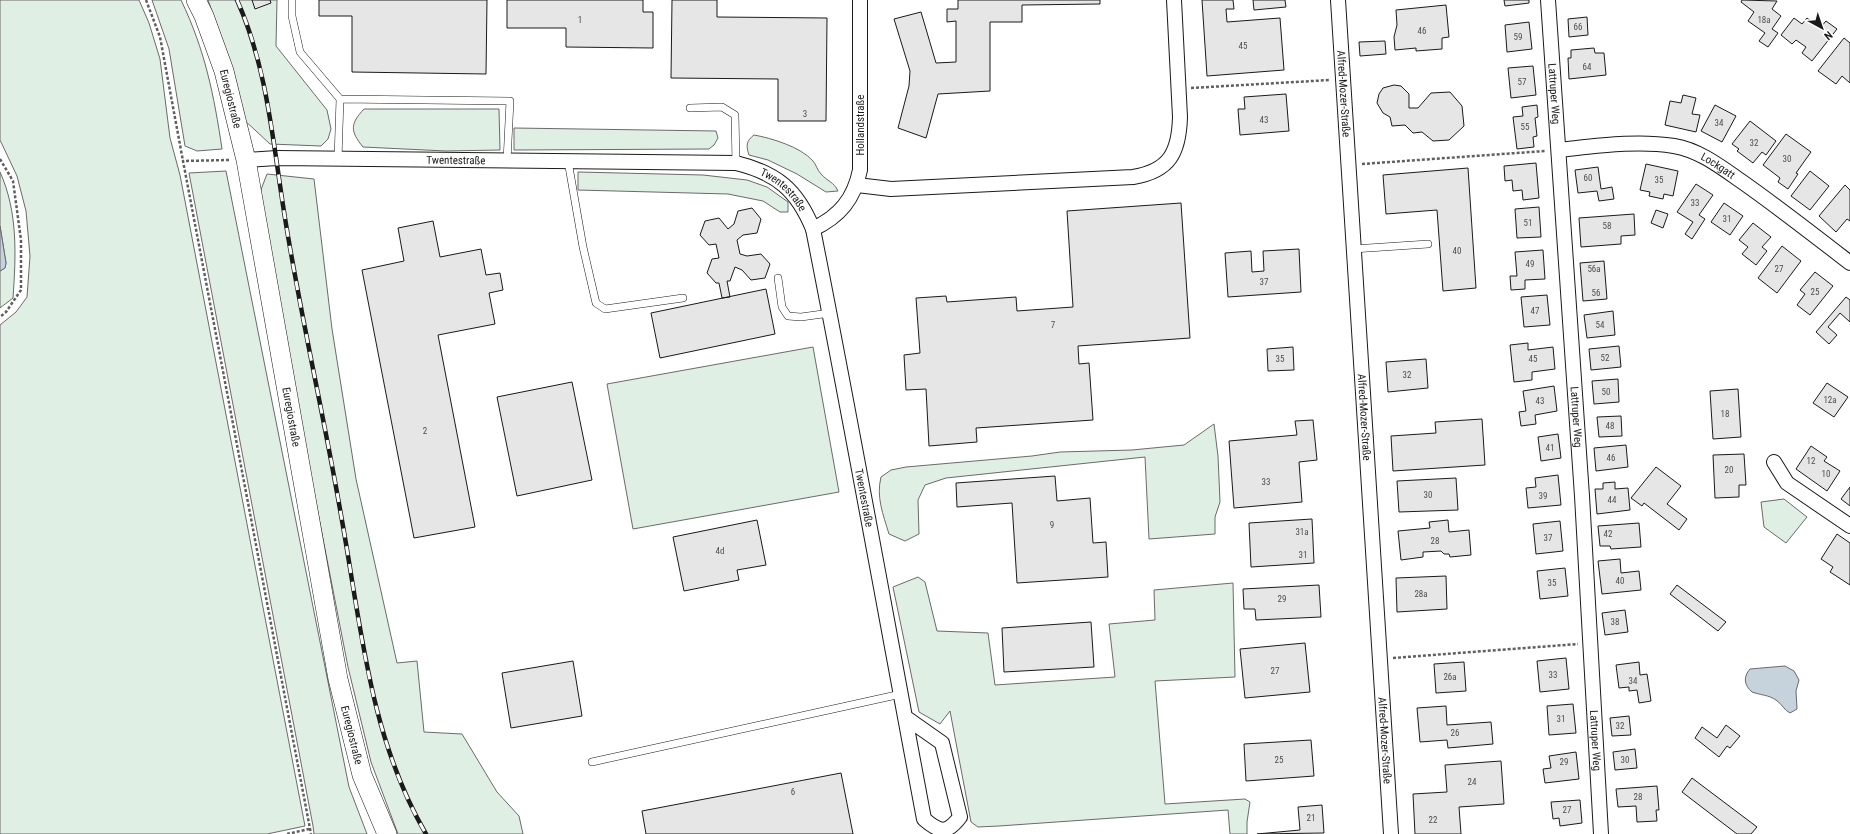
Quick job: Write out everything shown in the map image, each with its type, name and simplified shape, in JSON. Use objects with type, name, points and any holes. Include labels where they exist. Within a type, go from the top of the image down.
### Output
[{"type":"main road","name":"Euregiostraße","points":[[196,0],[204,16],[224,71],[246,160],[338,679],[362,776],[387,834]]},
{"type":"street","name":"Hollandstraße","points":[[813,229],[835,217],[852,196],[857,185],[860,170],[860,0]]},
{"type":"street","points":[[857,185],[891,189],[1133,177],[1146,175],[1157,170],[1167,162],[1178,142],[1180,117],[1174,0]]},
{"type":"street","name":"Alfred-Mozer-Straße","points":[[1338,0],[1347,166],[1381,659],[1391,834]]},
{"type":"street","name":"Lattruper Weg","points":[[1548,0],[1559,150],[1601,834]]},
{"type":"street","name":"Lockgatt","points":[[1559,150],[1635,144],[1676,146],[1698,154],[1722,168],[1760,194],[1850,263]]},
{"type":"street","name":"Twentestraße","points":[[246,160],[277,158],[736,163],[757,168],[775,178],[793,193],[808,217],[813,229],[830,312],[901,694],[905,717],[924,819],[937,830],[945,831],[954,827],[960,817],[942,743],[905,717]]},
{"type":"street","points":[[1774,462],[1787,483],[1850,526]]},
{"type":"lane","points":[[292,0],[292,16],[300,52],[340,99],[338,159]]},
{"type":"lane","points":[[340,99],[510,101],[507,161]]},
{"type":"lane","points":[[690,108],[722,107],[735,115],[736,163]]},
{"type":"lane","points":[[568,161],[583,247],[596,303],[606,309],[684,298]]},
{"type":"lane","points":[[1353,249],[1428,244]]},
{"type":"lane","points":[[778,278],[782,307],[788,316],[801,317],[830,312]]},
{"type":"lane","points":[[592,762],[901,694]]},
{"type":"path","points":[[146,0],[160,37],[310,834]]},
{"type":"path","points":[[1179,89],[1342,80]]},
{"type":"path","points":[[1347,166],[1559,150]]},
{"type":"path","points":[[0,159],[12,181],[21,240],[21,290],[6,312],[0,317]]},
{"type":"path","points":[[183,161],[246,160]]},
{"type":"path","points":[[1381,659],[1590,643]]},
{"type":"path","points":[[288,834],[310,829]]},
{"type":"green space","points":[[0,0],[139,0],[149,23],[160,59],[170,138],[180,175],[305,826],[267,834],[0,834],[0,325],[16,312],[27,297],[30,256],[26,211],[17,176],[0,140]]},
{"type":"green space","points":[[152,0],[181,0],[196,37],[208,73],[222,149],[197,151],[185,146],[169,49]]},
{"type":"green space","points":[[208,0],[277,0],[276,46],[327,110],[331,129],[328,139],[321,146],[270,144],[242,118],[228,56]]},
{"type":"green space","points":[[364,109],[499,109],[500,150],[446,151],[363,147],[353,128],[356,119]]},
{"type":"green space","points":[[514,128],[716,131],[718,138],[714,145],[709,149],[514,150]]},
{"type":"green space","points":[[754,135],[769,138],[801,151],[813,161],[823,176],[838,191],[826,192],[797,174],[768,160],[749,155],[747,144],[749,139]]},
{"type":"green space","points":[[226,171],[349,787],[367,834],[314,834],[189,173]]},
{"type":"green space","points":[[0,172],[6,187],[13,218],[15,266],[13,298],[0,308],[0,271],[5,268],[6,263],[0,226]]},
{"type":"green space","points":[[578,172],[703,175],[747,180],[767,187],[788,202],[788,212],[780,212],[763,201],[728,194],[578,190]]},
{"type":"green space","points":[[267,174],[314,179],[332,329],[356,479],[397,663],[417,661],[424,732],[462,734],[497,792],[519,816],[523,834],[398,834],[371,762],[348,667],[257,200]]},
{"type":"green space","points":[[813,347],[839,492],[633,529],[607,384]]},
{"type":"green space","points":[[1214,424],[1218,456],[1220,502],[1215,517],[1215,534],[1149,539],[1145,457],[946,478],[925,485],[918,500],[919,534],[905,541],[889,534],[881,506],[879,492],[881,477],[891,470],[906,467],[1032,456],[1060,452],[1132,450],[1184,445]]},
{"type":"green space","points":[[1784,499],[1807,517],[1786,543],[1764,527],[1761,502]]},
{"type":"green space","points":[[918,577],[925,582],[937,631],[988,633],[995,685],[1115,677],[1109,624],[1155,620],[1154,590],[1233,583],[1235,677],[1155,681],[1165,804],[1245,799],[1250,802],[1247,834],[1230,834],[1228,810],[978,827],[971,822],[950,711],[940,724],[919,712],[893,587]]},
{"type":"shaded area","points":[[0,226],[6,263],[5,268],[0,271]]},
{"type":"shaded area","points":[[1785,666],[1794,671],[1799,680],[1796,691],[1797,709],[1790,713],[1773,698],[1752,692],[1747,687],[1745,681],[1746,675],[1750,669]]},
{"type":"building","points":[[252,0],[270,0],[271,3],[255,9]]},
{"type":"building","points":[[319,0],[487,0],[486,74],[352,72],[352,16],[319,16]]},
{"type":"building","points":[[507,0],[643,0],[643,12],[653,12],[653,48],[566,47],[566,28],[507,28]]},
{"type":"building","points":[[672,0],[717,0],[717,17],[827,18],[826,121],[778,121],[778,79],[671,78]]},
{"type":"building","points":[[958,0],[1100,0],[1100,4],[1022,5],[1022,22],[990,22],[990,91],[938,94],[926,138],[898,128],[909,86],[910,71],[894,19],[921,12],[936,63],[956,62],[956,21],[947,22],[947,9],[958,9]]},
{"type":"building","points":[[1202,0],[1233,0],[1234,9],[1226,9],[1227,22],[1280,18],[1284,70],[1207,76]]},
{"type":"building","points":[[1253,0],[1285,0],[1286,7],[1254,10]]},
{"type":"building","points":[[1504,0],[1529,0],[1529,3],[1505,6]]},
{"type":"building","points":[[1742,0],[1777,1],[1772,9],[1781,16],[1772,29],[1778,33],[1768,47],[1759,41],[1765,33],[1748,21],[1754,12],[1741,2]]},
{"type":"building","points":[[1446,5],[1449,37],[1442,38],[1442,49],[1416,51],[1416,48],[1395,50],[1394,37],[1397,25],[1396,10]]},
{"type":"building","points":[[1587,17],[1588,35],[1569,37],[1568,19]]},
{"type":"building","points":[[1794,18],[1802,24],[1807,18],[1820,28],[1826,21],[1837,29],[1812,61],[1802,53],[1806,47],[1796,40],[1792,44],[1781,35]]},
{"type":"building","points":[[1529,22],[1532,49],[1507,52],[1505,25]]},
{"type":"building","points":[[1844,38],[1850,43],[1850,83],[1842,76],[1836,84],[1818,71]]},
{"type":"building","points":[[1385,41],[1386,54],[1360,56],[1359,42]]},
{"type":"building","points":[[1594,48],[1595,53],[1604,53],[1606,75],[1569,79],[1568,58],[1571,58],[1571,50]]},
{"type":"building","points":[[1533,66],[1536,95],[1511,98],[1508,68]]},
{"type":"building","points":[[1394,85],[1401,86],[1409,94],[1409,108],[1418,108],[1431,93],[1450,92],[1462,106],[1464,126],[1449,140],[1433,141],[1422,132],[1413,133],[1405,125],[1392,126],[1390,117],[1383,113],[1377,103],[1379,94],[1383,88]]},
{"type":"building","points":[[1286,94],[1289,131],[1240,135],[1238,109],[1245,109],[1244,97]]},
{"type":"building","points":[[1683,95],[1696,98],[1692,114],[1700,115],[1696,132],[1665,125],[1670,101],[1681,103]]},
{"type":"building","points":[[1537,105],[1538,117],[1535,118],[1537,136],[1533,137],[1534,147],[1517,149],[1513,117],[1523,116],[1522,107]]},
{"type":"building","points":[[1715,105],[1736,116],[1722,142],[1701,131]]},
{"type":"building","points":[[1750,121],[1776,141],[1766,155],[1762,152],[1753,163],[1737,151],[1739,149],[1732,144]]},
{"type":"building","points":[[1786,134],[1811,152],[1796,173],[1798,174],[1788,189],[1778,182],[1780,178],[1763,165]]},
{"type":"building","points":[[1536,163],[1539,198],[1523,200],[1522,190],[1513,191],[1512,180],[1505,181],[1504,166]]},
{"type":"building","points":[[1646,164],[1678,171],[1673,196],[1664,194],[1663,199],[1649,196],[1650,192],[1640,190]]},
{"type":"building","points":[[1598,167],[1601,189],[1612,187],[1614,199],[1599,201],[1597,191],[1578,193],[1575,170]]},
{"type":"building","points":[[1468,168],[1476,288],[1443,291],[1437,210],[1386,214],[1383,175]]},
{"type":"building","points":[[1810,171],[1829,186],[1810,210],[1791,196]]},
{"type":"building","points":[[1696,184],[1713,195],[1699,215],[1705,219],[1692,239],[1685,234],[1693,222],[1677,212]]},
{"type":"building","points":[[1845,185],[1850,190],[1850,221],[1847,219],[1836,232],[1819,216]]},
{"type":"building","points":[[1181,203],[1190,338],[1078,346],[1079,364],[1089,363],[1093,420],[976,428],[977,442],[929,446],[926,389],[906,390],[904,355],[920,353],[916,298],[946,296],[947,302],[1016,297],[1017,311],[1073,307],[1067,211]]},
{"type":"building","points":[[1724,203],[1743,216],[1730,235],[1711,222]]},
{"type":"building","points":[[1539,207],[1541,237],[1517,238],[1515,209]]},
{"type":"building","points":[[752,208],[761,219],[757,233],[743,235],[737,240],[740,254],[747,256],[761,254],[770,264],[765,278],[751,280],[742,270],[735,267],[730,281],[727,281],[730,297],[722,298],[719,283],[716,283],[707,273],[712,259],[719,258],[716,244],[709,245],[700,235],[705,221],[719,218],[728,229],[734,224],[738,211]]},
{"type":"building","points":[[1656,210],[1668,214],[1663,228],[1651,223]]},
{"type":"building","points":[[1634,214],[1635,235],[1621,236],[1621,244],[1581,247],[1579,218]]},
{"type":"building","points":[[433,221],[440,257],[481,249],[486,275],[500,273],[503,290],[489,293],[495,324],[438,335],[475,527],[414,538],[362,270],[404,261],[398,228]]},
{"type":"building","points":[[1753,223],[1771,237],[1762,247],[1767,251],[1756,265],[1742,254],[1748,247],[1739,240]]},
{"type":"building","points":[[1782,246],[1801,261],[1777,293],[1758,278]]},
{"type":"building","points":[[1299,249],[1301,292],[1228,297],[1225,253],[1251,251],[1252,272],[1264,271],[1263,251]]},
{"type":"building","points":[[1543,250],[1545,279],[1525,280],[1525,289],[1511,290],[1510,276],[1517,276],[1515,252]]},
{"type":"building","points":[[1604,261],[1607,299],[1583,301],[1580,263]]},
{"type":"building","points":[[1815,272],[1833,286],[1810,315],[1797,305],[1805,294],[1800,290]]},
{"type":"building","points":[[766,289],[775,334],[660,358],[651,313]]},
{"type":"building","points":[[1547,295],[1550,325],[1524,327],[1521,297]]},
{"type":"building","points":[[1846,297],[1850,300],[1850,322],[1840,313],[1828,327],[1837,335],[1829,344],[1816,332]]},
{"type":"building","points":[[1613,311],[1615,335],[1587,338],[1584,315]]},
{"type":"building","points":[[1528,343],[1528,350],[1553,347],[1555,369],[1532,372],[1532,380],[1514,382],[1510,345]]},
{"type":"building","points":[[1619,346],[1621,367],[1591,370],[1589,349]]},
{"type":"building","points":[[1293,347],[1294,370],[1268,371],[1267,349]]},
{"type":"building","points":[[1426,359],[1428,388],[1388,392],[1386,362]]},
{"type":"building","points":[[1618,379],[1619,402],[1594,404],[1592,381]]},
{"type":"building","points":[[572,382],[592,480],[517,496],[497,397]]},
{"type":"building","points":[[1827,383],[1848,397],[1834,417],[1813,403]]},
{"type":"building","points":[[1554,386],[1557,411],[1535,415],[1536,424],[1521,426],[1519,412],[1526,411],[1523,391]]},
{"type":"building","points":[[1738,389],[1741,437],[1713,439],[1710,391]]},
{"type":"building","points":[[1621,416],[1622,436],[1599,437],[1597,417]]},
{"type":"building","points":[[1482,419],[1485,465],[1393,471],[1391,436],[1436,433],[1435,422]]},
{"type":"building","points":[[1313,420],[1317,460],[1299,462],[1302,502],[1234,508],[1229,441],[1297,435],[1295,421]]},
{"type":"building","points":[[1558,434],[1561,458],[1541,461],[1538,437]]},
{"type":"building","points":[[1626,445],[1628,467],[1596,471],[1594,448]]},
{"type":"building","points":[[1811,446],[1827,457],[1824,461],[1840,471],[1827,491],[1796,469]]},
{"type":"building","points":[[1744,454],[1746,485],[1739,485],[1739,497],[1715,498],[1713,455]]},
{"type":"building","points":[[1656,467],[1681,486],[1667,504],[1687,519],[1679,530],[1644,503],[1642,506],[1631,498]]},
{"type":"building","points":[[1558,475],[1561,505],[1528,508],[1526,488],[1536,487],[1535,478]]},
{"type":"building","points":[[1055,476],[1057,501],[1090,498],[1093,543],[1106,542],[1108,577],[1017,583],[1012,503],[957,507],[956,483]]},
{"type":"building","points":[[1456,478],[1458,510],[1399,512],[1397,481]]},
{"type":"building","points":[[1615,482],[1615,489],[1628,488],[1630,510],[1597,514],[1595,489],[1603,489],[1603,483]]},
{"type":"building","points":[[1850,487],[1850,506],[1841,499]]},
{"type":"building","points":[[1312,519],[1314,563],[1251,567],[1249,523]]},
{"type":"building","points":[[757,520],[766,565],[737,570],[739,580],[684,591],[673,537]]},
{"type":"building","points":[[1448,520],[1449,532],[1469,530],[1471,555],[1450,557],[1449,554],[1444,554],[1441,551],[1423,552],[1423,557],[1401,560],[1398,531],[1430,528],[1429,522]]},
{"type":"building","points":[[1560,521],[1563,551],[1536,554],[1533,524]]},
{"type":"building","points":[[1639,523],[1641,547],[1611,549],[1610,546],[1600,546],[1598,526]]},
{"type":"building","points":[[1837,534],[1850,543],[1850,585],[1830,572],[1833,567],[1821,559]]},
{"type":"building","points":[[1620,559],[1621,573],[1639,571],[1641,590],[1602,594],[1598,561]]},
{"type":"building","points":[[1565,568],[1568,596],[1540,599],[1537,571]]},
{"type":"building","points":[[1446,576],[1447,609],[1397,612],[1396,578]]},
{"type":"building","points":[[1319,585],[1321,617],[1256,620],[1255,609],[1244,609],[1243,589]]},
{"type":"building","points":[[1677,585],[1726,622],[1718,631],[1670,594]]},
{"type":"building","points":[[1625,610],[1628,632],[1605,635],[1602,613]]},
{"type":"building","points":[[1091,622],[1094,667],[1004,672],[1002,628]]},
{"type":"building","points":[[1305,643],[1310,692],[1245,698],[1240,649]]},
{"type":"building","points":[[1566,658],[1569,689],[1540,692],[1537,661]]},
{"type":"building","points":[[573,661],[582,716],[511,728],[502,673]]},
{"type":"building","points":[[1464,662],[1466,691],[1436,693],[1434,664]]},
{"type":"building","points":[[1639,662],[1640,675],[1647,674],[1651,701],[1639,703],[1637,690],[1629,691],[1629,687],[1619,688],[1616,665]]},
{"type":"building","points":[[1573,704],[1576,733],[1549,735],[1547,706]]},
{"type":"building","points":[[1446,706],[1447,725],[1491,722],[1493,744],[1448,748],[1447,740],[1420,742],[1417,708]]},
{"type":"building","points":[[1629,716],[1631,735],[1612,736],[1610,718]]},
{"type":"building","points":[[1726,725],[1740,736],[1730,748],[1727,746],[1719,757],[1695,738],[1702,727],[1717,738]]},
{"type":"building","points":[[1311,740],[1314,776],[1246,781],[1244,744]]},
{"type":"building","points":[[1635,749],[1637,768],[1615,770],[1613,752]]},
{"type":"building","points":[[1576,752],[1579,779],[1545,783],[1543,769],[1551,768],[1549,756]]},
{"type":"building","points":[[1501,761],[1504,804],[1459,807],[1461,834],[1415,834],[1413,794],[1447,792],[1445,765]]},
{"type":"building","points":[[841,773],[853,834],[646,834],[642,811]]},
{"type":"building","points":[[1692,778],[1757,827],[1751,834],[1737,834],[1682,792]]},
{"type":"building","points":[[1657,786],[1659,810],[1656,810],[1657,821],[1637,822],[1636,806],[1618,807],[1616,789]]},
{"type":"building","points":[[1580,800],[1582,823],[1560,826],[1559,818],[1553,819],[1551,802]]},
{"type":"building","points":[[1322,805],[1324,833],[1257,834],[1300,830],[1298,807]]},
{"type":"railway","points":[[237,0],[256,53],[263,80],[291,255],[334,478],[362,638],[379,719],[391,758],[407,797],[426,834]]}]
